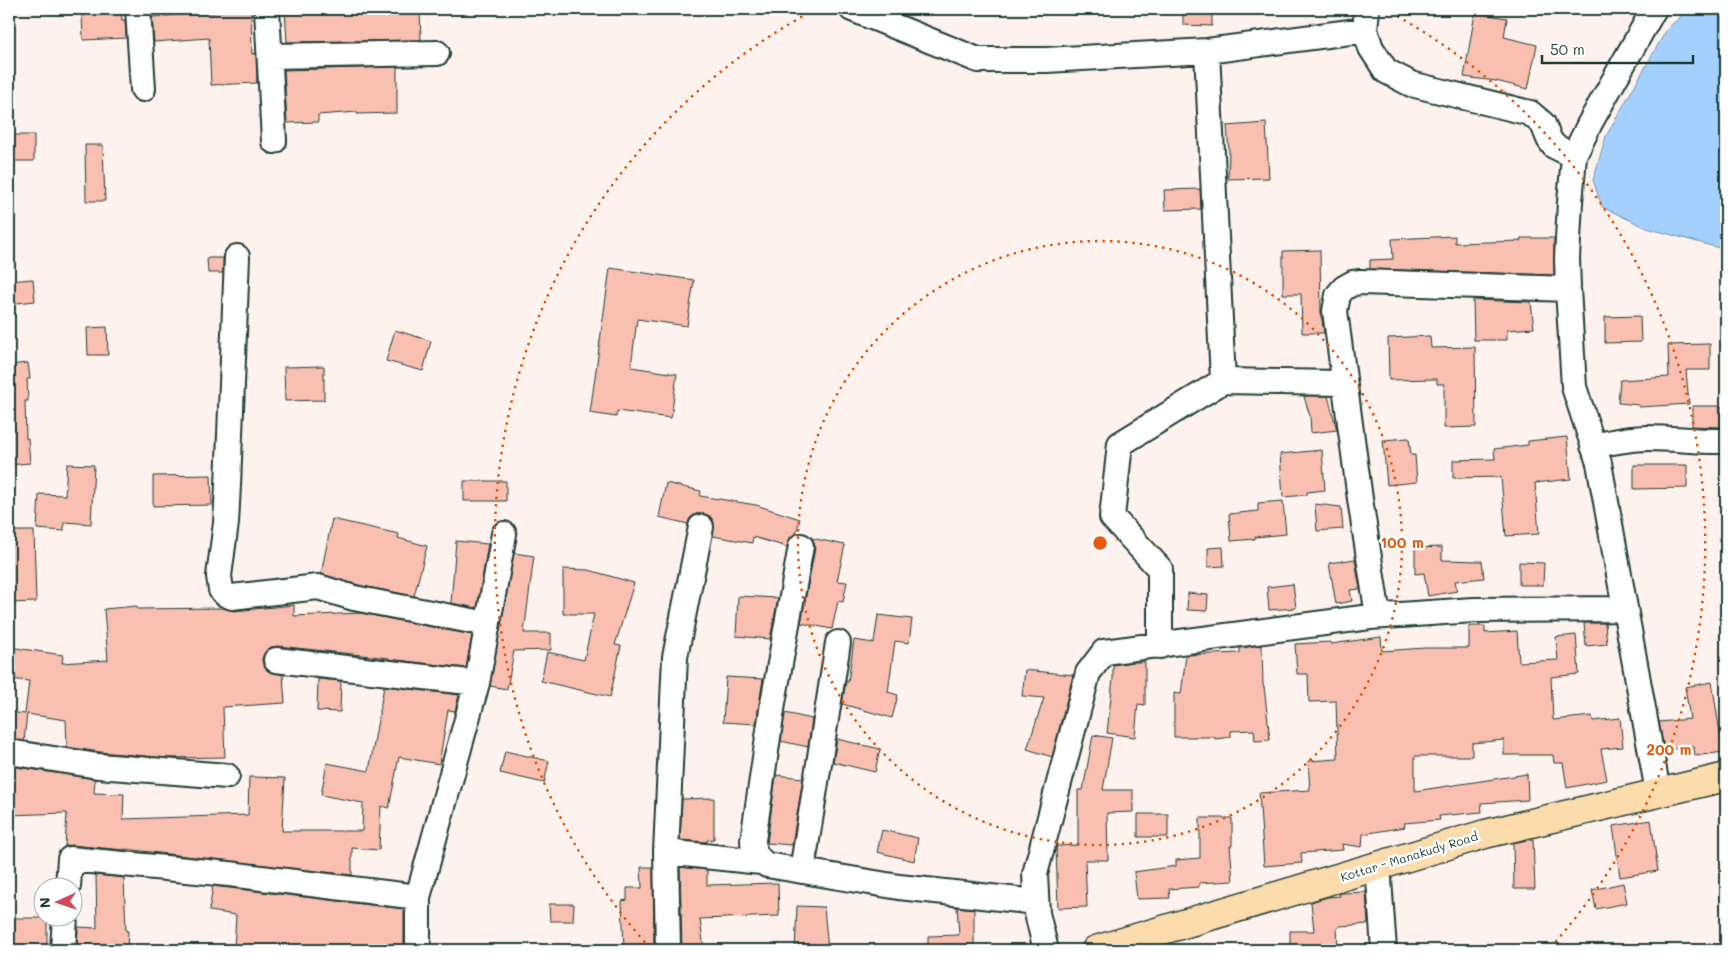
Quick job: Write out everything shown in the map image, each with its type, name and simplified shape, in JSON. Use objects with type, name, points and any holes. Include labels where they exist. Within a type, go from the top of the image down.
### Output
[{"type":"main road","name":"Kottar - Manakudy Road","points":[[1096,950],[1485,834],[1726,777]]},
{"type":"street","points":[[138,9],[143,89]]},
{"type":"street","points":[[268,9],[274,140]]},
{"type":"street","points":[[852,9],[978,60],[1046,60],[1206,51],[1366,19],[1370,48],[1386,71],[1410,84],[1530,113],[1543,124],[1551,143],[1574,156]]},
{"type":"street","points":[[1654,9],[1590,123],[1574,156],[1569,211],[1568,289],[1574,387],[1599,463],[1658,792]]},
{"type":"street","points":[[1206,51],[1224,382]]},
{"type":"street","points":[[270,56],[436,53]]},
{"type":"street","points":[[237,257],[226,523],[219,576],[221,590],[232,597],[318,587],[354,598],[487,624]]},
{"type":"street","points":[[1378,616],[1343,383],[1335,311],[1338,295],[1348,285],[1361,282],[1568,289]]},
{"type":"street","points":[[1160,646],[1160,569],[1112,517],[1120,444],[1224,382],[1343,383]]},
{"type":"street","points":[[1593,446],[1629,439],[1648,438],[1726,440]]},
{"type":"street","points":[[668,950],[666,852],[675,657],[701,527]]},
{"type":"street","points":[[418,950],[418,897],[477,683],[504,534]]},
{"type":"street","points":[[761,862],[754,851],[753,840],[773,703],[801,546]]},
{"type":"street","points":[[1046,950],[1037,913],[1035,874],[1088,673],[1104,652],[1378,616],[1474,610],[1625,609]]},
{"type":"street","points":[[802,871],[838,643]]},
{"type":"street","points":[[276,660],[477,683]]},
{"type":"street","points":[[9,752],[98,766],[227,776]]},
{"type":"street","points":[[666,852],[761,862],[767,865],[899,887],[1036,902]]},
{"type":"street","points":[[69,876],[70,859],[229,874],[418,897]]},
{"type":"street","points":[[1378,865],[1384,950]]},
{"type":"street","points":[[62,950],[65,926]]},
{"type":"water","points":[[1689,9],[1726,9],[1726,250],[1647,228],[1602,207],[1593,180],[1606,136],[1667,29]]},
{"type":"building","points":[[217,9],[251,9],[252,54],[256,53],[257,83],[211,85],[209,38],[154,42],[152,17],[217,12]]},
{"type":"building","points":[[285,9],[420,9],[421,40],[287,42]]},
{"type":"building","points":[[1183,9],[1212,9],[1212,26],[1183,25]]},
{"type":"building","points":[[121,12],[122,20],[125,20],[126,38],[83,40],[82,14]]},
{"type":"building","points":[[1475,13],[1507,18],[1504,37],[1537,45],[1528,89],[1496,81],[1464,77]]},
{"type":"building","points":[[397,67],[397,113],[357,114],[357,112],[318,115],[318,122],[287,123],[284,70]]},
{"type":"building","points":[[1266,123],[1269,178],[1228,179],[1229,151],[1227,126]]},
{"type":"building","points":[[9,135],[34,135],[34,161],[9,161]]},
{"type":"building","points":[[85,145],[103,145],[105,201],[86,201]]},
{"type":"building","points":[[1200,189],[1201,209],[1165,210],[1164,190]]},
{"type":"building","points":[[1455,236],[1455,243],[1521,241],[1521,238],[1554,238],[1554,275],[1370,269],[1370,260],[1393,259],[1392,239]]},
{"type":"building","points":[[1320,250],[1321,313],[1324,333],[1302,333],[1301,294],[1283,294],[1283,251]]},
{"type":"building","points":[[207,258],[223,258],[223,273],[208,273]]},
{"type":"building","points":[[610,268],[694,280],[687,326],[637,319],[631,367],[677,374],[671,418],[617,411],[616,417],[590,413]]},
{"type":"building","points":[[33,279],[35,301],[9,304],[9,281]]},
{"type":"building","points":[[1473,300],[1531,302],[1534,328],[1507,330],[1507,340],[1474,340]]},
{"type":"building","points":[[1640,316],[1641,342],[1605,343],[1605,317]]},
{"type":"building","points":[[107,327],[108,355],[88,355],[87,328]]},
{"type":"building","points":[[395,330],[431,341],[423,371],[386,361]]},
{"type":"building","points":[[1430,336],[1431,348],[1475,347],[1476,427],[1444,428],[1444,384],[1437,384],[1437,379],[1389,380],[1388,338]]},
{"type":"building","points":[[1710,344],[1710,370],[1686,370],[1689,404],[1639,407],[1639,405],[1618,403],[1620,380],[1669,377],[1668,345]]},
{"type":"building","points":[[28,363],[30,379],[27,379],[28,401],[25,401],[26,439],[28,438],[30,463],[9,465],[9,365]]},
{"type":"building","points":[[324,366],[324,400],[285,401],[284,367]]},
{"type":"building","points":[[1328,396],[1337,430],[1311,433],[1310,416],[1304,397]]},
{"type":"building","points":[[1692,406],[1721,406],[1721,427],[1692,426]]},
{"type":"building","points":[[1567,437],[1571,479],[1535,483],[1539,534],[1506,536],[1501,477],[1453,478],[1453,460],[1495,459],[1494,449],[1528,445],[1528,441]]},
{"type":"building","points":[[1409,438],[1411,455],[1415,455],[1417,482],[1387,485],[1383,440]]},
{"type":"building","points":[[1322,450],[1325,490],[1307,492],[1307,495],[1283,497],[1280,454]]},
{"type":"building","points":[[67,464],[94,465],[91,524],[64,522],[64,531],[37,529],[39,494],[65,495]]},
{"type":"building","points":[[1634,465],[1687,465],[1687,488],[1634,489]]},
{"type":"building","points":[[211,475],[212,505],[153,506],[153,476]]},
{"type":"building","points":[[464,481],[506,481],[506,501],[464,501]]},
{"type":"building","points":[[666,483],[701,491],[700,496],[756,505],[800,519],[796,534],[790,538],[787,547],[753,537],[752,543],[713,536],[714,522],[710,516],[704,514],[696,514],[690,518],[688,524],[659,517]]},
{"type":"building","points":[[1283,501],[1286,534],[1231,541],[1229,514],[1258,511],[1258,503]]},
{"type":"building","points":[[1315,504],[1341,507],[1343,529],[1317,531]]},
{"type":"building","points":[[332,519],[399,534],[398,538],[427,546],[414,596],[362,586],[321,574]]},
{"type":"building","points":[[9,531],[34,531],[36,602],[9,603]]},
{"type":"building","points":[[811,538],[845,545],[837,581],[847,582],[843,602],[838,601],[832,629],[801,623],[815,548]]},
{"type":"building","points":[[456,541],[488,544],[477,608],[451,603]]},
{"type":"building","points":[[1223,547],[1224,566],[1208,567],[1208,548]]},
{"type":"building","points":[[1442,547],[1442,560],[1482,561],[1484,578],[1455,581],[1457,591],[1428,596],[1424,573],[1415,574],[1415,548]]},
{"type":"building","points":[[514,553],[534,556],[524,633],[551,633],[551,650],[514,651],[507,689],[490,686]]},
{"type":"building","points":[[1355,559],[1360,589],[1350,590],[1352,601],[1336,604],[1329,563]]},
{"type":"building","points":[[1519,562],[1544,563],[1543,585],[1519,585]]},
{"type":"building","points":[[563,569],[589,570],[634,583],[615,645],[621,646],[610,697],[541,681],[547,652],[584,660],[594,614],[563,614]]},
{"type":"building","points":[[1293,584],[1296,608],[1269,610],[1267,587]]},
{"type":"building","points":[[1188,593],[1208,595],[1207,611],[1187,610]]},
{"type":"building","points":[[738,596],[778,598],[770,639],[736,636]]},
{"type":"building","points":[[294,605],[294,616],[361,613],[472,635],[466,668],[278,646],[271,647],[265,652],[262,659],[263,665],[268,671],[283,675],[285,703],[223,707],[225,757],[167,758],[67,747],[66,720],[27,714],[24,741],[9,739],[9,712],[25,714],[29,681],[9,679],[9,647],[63,655],[62,663],[108,660],[104,609],[137,606],[137,609],[222,608],[234,611]]},
{"type":"building","points":[[878,615],[912,619],[909,643],[895,641],[888,692],[898,695],[892,718],[842,704],[846,681],[848,682],[854,640],[874,643]]},
{"type":"building","points":[[1584,623],[1605,623],[1607,644],[1586,646]]},
{"type":"building","points":[[1469,626],[1485,626],[1485,633],[1517,631],[1519,662],[1558,660],[1556,637],[1576,635],[1579,674],[1551,677],[1553,720],[1592,716],[1593,721],[1620,718],[1623,747],[1601,749],[1607,780],[1567,788],[1563,763],[1554,763],[1553,755],[1504,755],[1504,740],[1472,743],[1472,756],[1415,756],[1415,791],[1527,774],[1528,800],[1481,803],[1482,812],[1439,816],[1440,820],[1404,823],[1405,827],[1363,834],[1362,847],[1342,844],[1343,850],[1301,853],[1302,863],[1264,866],[1259,793],[1310,790],[1308,761],[1338,759],[1336,701],[1309,702],[1308,674],[1297,674],[1295,644],[1331,642],[1331,644],[1381,637],[1382,651],[1425,648],[1469,648]]},
{"type":"building","points":[[1262,645],[1263,686],[1270,740],[1255,741],[1254,730],[1231,731],[1231,737],[1215,739],[1215,737],[1174,737],[1174,693],[1181,694],[1186,655],[1240,653],[1240,648]]},
{"type":"building","points":[[1145,662],[1145,705],[1138,704],[1135,737],[1107,733],[1113,665]]},
{"type":"building","points":[[1025,670],[1073,675],[1052,757],[1027,749],[1044,698],[1022,696]]},
{"type":"building","points":[[726,677],[763,679],[756,724],[723,722]]},
{"type":"building","points":[[318,679],[341,681],[340,712],[317,711]]},
{"type":"building","points":[[1712,682],[1723,752],[1695,756],[1694,747],[1664,750],[1659,722],[1690,719],[1685,687]]},
{"type":"building","points":[[384,686],[459,695],[455,711],[448,710],[439,764],[399,757],[389,808],[381,806],[379,850],[352,848],[352,875],[124,849],[65,846],[67,813],[9,815],[9,766],[95,779],[94,793],[124,794],[123,819],[248,815],[249,777],[285,778],[282,831],[362,831],[363,803],[321,795],[327,763],[369,771]]},
{"type":"building","points":[[785,713],[812,719],[808,747],[781,741]]},
{"type":"building","points":[[1093,735],[1112,738],[1103,790],[1133,790],[1133,812],[1107,813],[1108,860],[1085,860],[1087,907],[1058,908],[1056,847],[1078,845],[1078,790],[1083,790]]},
{"type":"building","points":[[837,739],[880,749],[875,772],[833,762]]},
{"type":"building","points":[[505,751],[549,761],[544,783],[500,773]]},
{"type":"building","points":[[776,775],[803,778],[792,845],[767,843]]},
{"type":"building","points":[[714,798],[714,839],[707,840],[707,842],[680,840],[682,799]]},
{"type":"building","points":[[1138,814],[1168,814],[1168,837],[1138,837]]},
{"type":"building","points":[[1200,818],[1232,818],[1232,846],[1230,846],[1233,881],[1199,883],[1199,887],[1169,889],[1170,898],[1137,899],[1134,872],[1176,866],[1176,860],[1200,858]]},
{"type":"building","points":[[1651,820],[1658,871],[1620,877],[1613,826]]},
{"type":"building","points":[[882,830],[918,838],[914,861],[877,852]]},
{"type":"building","points":[[1533,839],[1535,889],[1514,889],[1513,843]]},
{"type":"building","points":[[641,867],[653,867],[654,950],[624,950],[622,901],[627,900],[627,888],[642,888]]},
{"type":"building","points":[[680,867],[707,870],[707,885],[778,883],[779,916],[700,919],[704,950],[682,950]]},
{"type":"building","points":[[96,875],[124,878],[126,931],[128,931],[127,950],[77,950],[78,927],[97,928]]},
{"type":"building","points":[[1623,883],[1627,903],[1596,909],[1592,890]]},
{"type":"building","points":[[213,886],[404,909],[404,950],[301,950],[301,947],[267,946],[267,950],[234,950],[236,915],[209,911]]},
{"type":"building","points":[[1366,892],[1368,924],[1340,926],[1337,928],[1338,950],[1290,950],[1290,931],[1314,931],[1311,902],[1340,896],[1339,894],[1342,893]]},
{"type":"building","points":[[549,904],[574,904],[573,921],[550,921]]},
{"type":"building","points":[[797,906],[824,907],[828,950],[795,950]]},
{"type":"building","points":[[957,907],[974,909],[974,950],[928,950],[928,936],[959,935]]},
{"type":"building","points":[[9,918],[32,918],[32,926],[47,926],[47,950],[9,950]]}]
